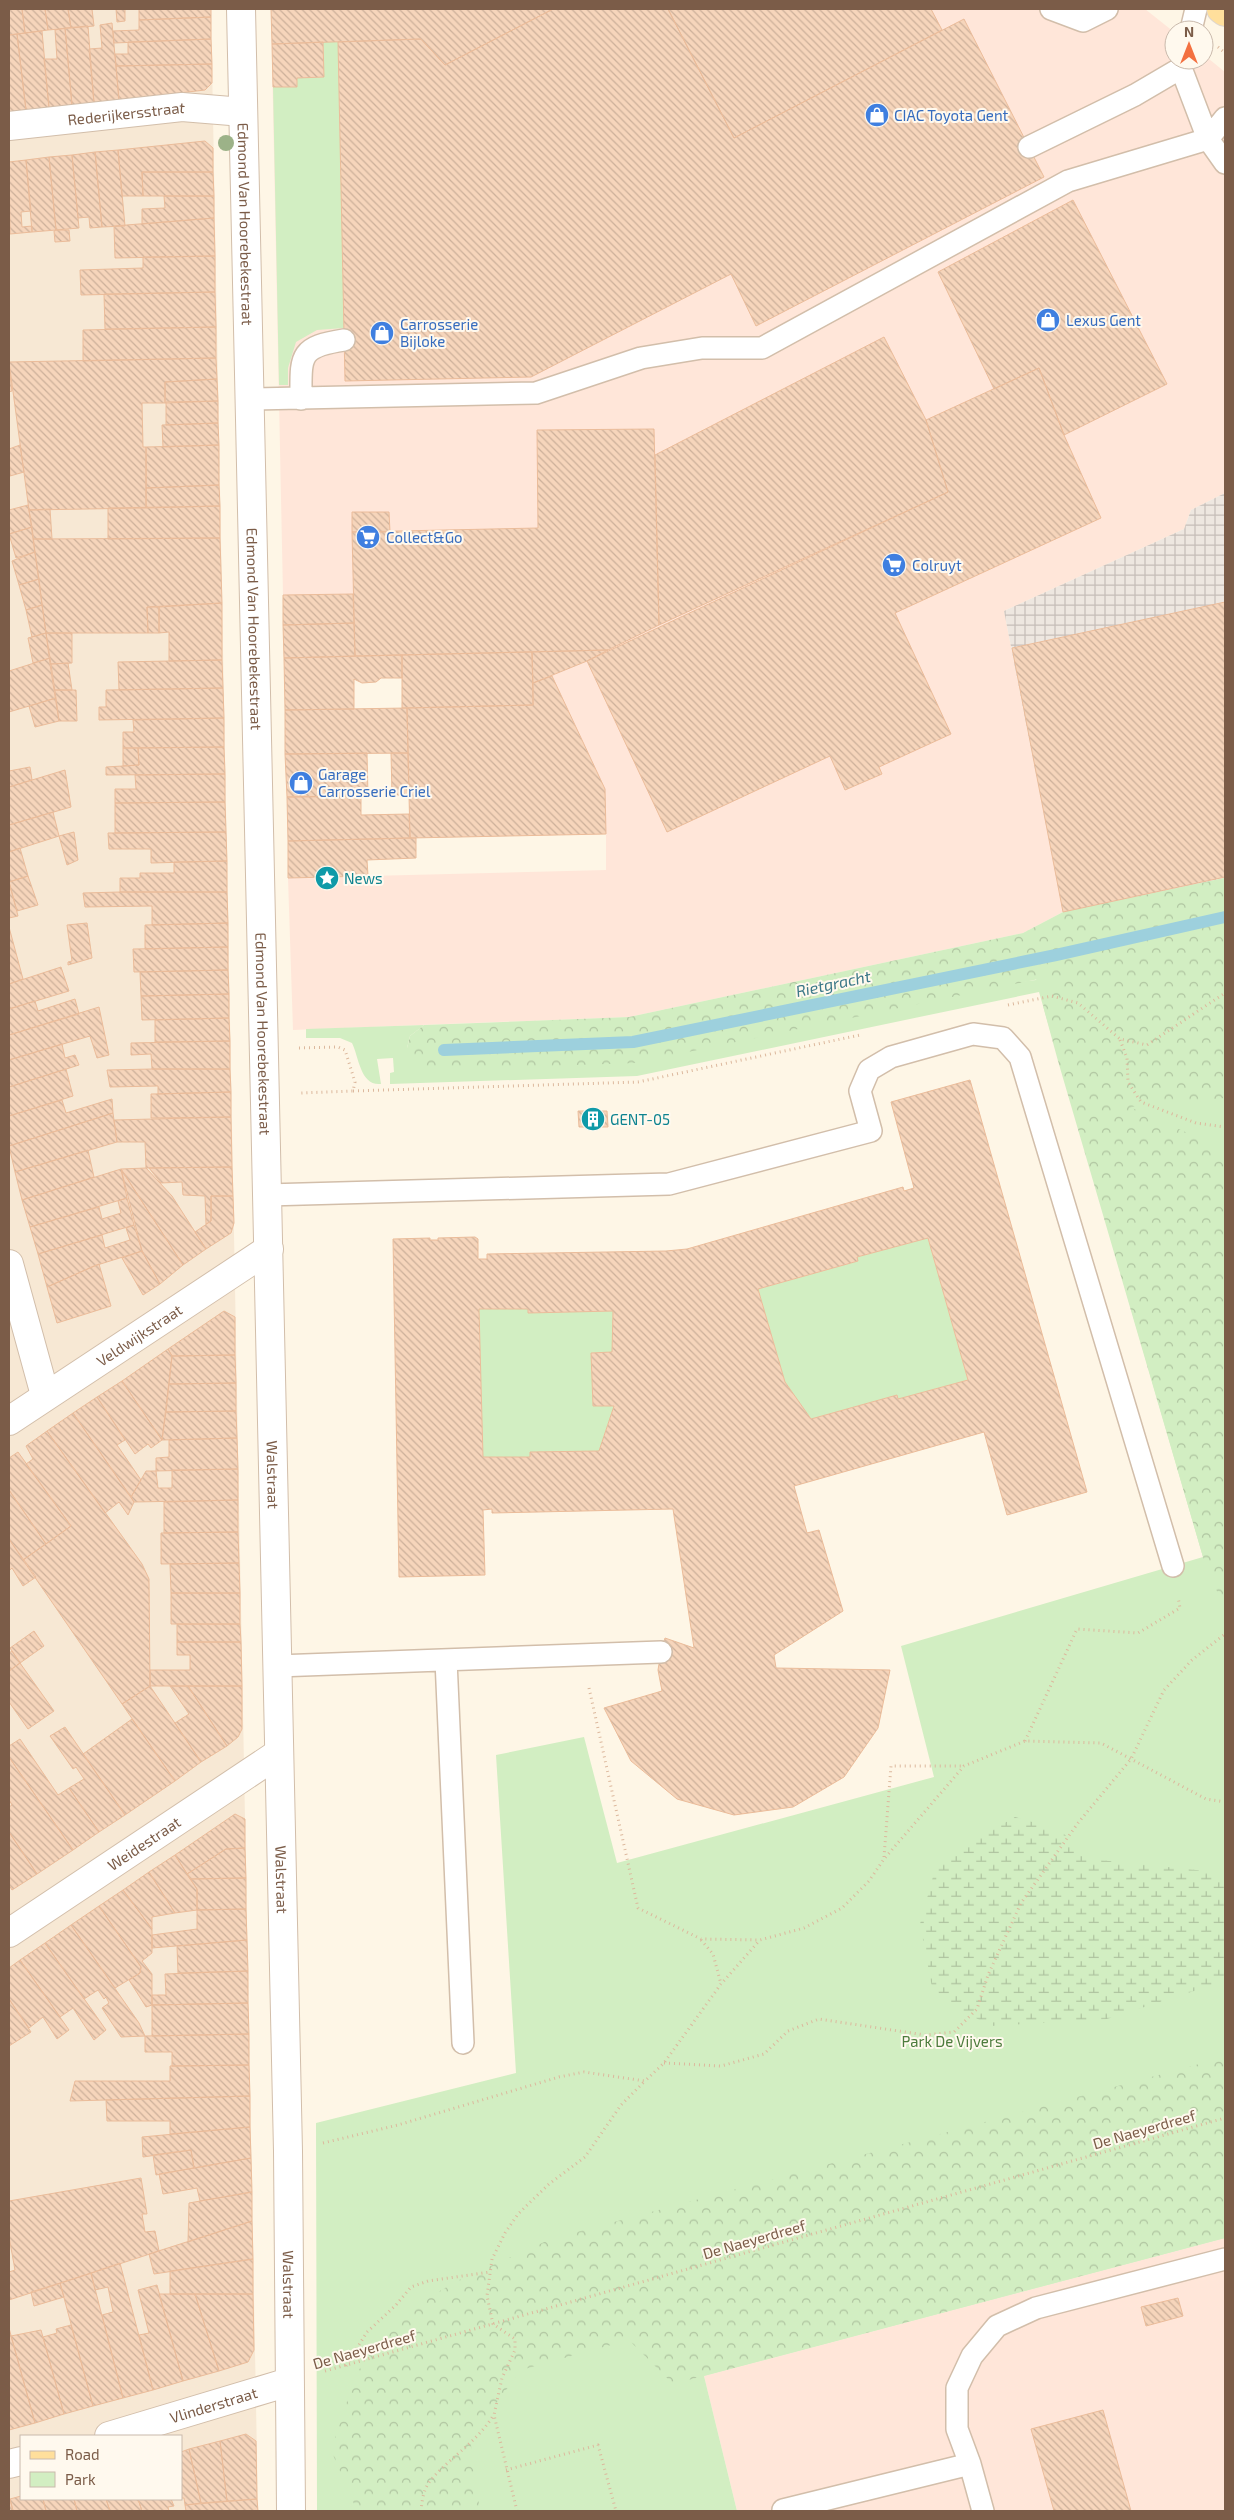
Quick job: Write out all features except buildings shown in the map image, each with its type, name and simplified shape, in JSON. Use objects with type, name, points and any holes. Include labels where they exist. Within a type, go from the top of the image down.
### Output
[{"type":"main road","points":[[1222,9],[1225,12]]},
{"type":"street","name":"Edmond Van Hoorebekestraat","points":[[242,9],[263,1049],[269,1249]]},
{"type":"street","name":"Rederijkersstraat","points":[[9,126],[182,107],[243,112]]},
{"type":"street","name":"Veldwijkstraat","points":[[9,1420],[269,1249]]},
{"type":"street","name":"Walstraat","points":[[269,1249],[288,2151],[291,2511]]},
{"type":"street","points":[[9,1264],[45,1395]]},
{"type":"street","name":"Weidestraat","points":[[9,1932],[279,1753]]},
{"type":"street","name":"Vlinderstraat","points":[[112,2435],[289,2382]]},
{"type":"lane","points":[[1051,9],[1084,21],[1107,9]]},
{"type":"lane","points":[[1029,147],[1135,95],[1173,70]]},
{"type":"lane","points":[[1184,70],[1208,139],[1225,163]]},
{"type":"lane","points":[[249,399],[536,393],[641,358],[702,348],[762,348],[1068,181],[1208,139],[1225,118]]},
{"type":"lane","points":[[301,399],[302,366],[307,352],[320,343],[344,340]]},
{"type":"lane","points":[[267,1195],[669,1184],[870,1131],[860,1091],[869,1070],[891,1057],[973,1034],[1003,1038],[1020,1057],[1173,1566]]},
{"type":"lane","points":[[277,1666],[660,1652]]},
{"type":"lane","points":[[446,1660],[463,2044]]},
{"type":"lane","points":[[983,2511],[970,2464],[957,2430],[957,2388],[972,2356],[997,2326],[1036,2308],[1225,2260]]},
{"type":"lane","points":[[783,2510],[970,2464]]},
{"type":"path","points":[[1004,1006],[1052,996],[1078,1003],[1120,1039],[1146,1045],[1225,993]]},
{"type":"path","points":[[264,1094],[638,1082],[869,1034]]},
{"type":"path","points":[[1120,1039],[1127,1058],[1128,1082],[1141,1102],[1196,1123],[1225,1127]]},
{"type":"path","points":[[263,1049],[338,1047],[345,1050],[355,1082],[353,1091]]},
{"type":"path","points":[[1025,1742],[1077,1629],[1138,1633],[1180,1608],[1173,1566]]},
{"type":"path","points":[[664,2064],[720,2066],[764,2054],[788,2031],[819,2019],[925,2035],[954,2032],[977,2009],[988,1975],[1021,1903],[1078,1823],[1131,1759],[1164,1690],[1192,1660],[1225,1634]]},
{"type":"path","points":[[582,1655],[638,1908],[700,1939],[713,1954],[721,1984]]},
{"type":"path","points":[[884,1859],[891,1766],[964,1766],[1025,1742],[1101,1743],[1206,1799],[1225,1802]]},
{"type":"path","points":[[700,1939],[760,1940],[804,1928],[842,1908],[869,1881],[884,1859],[964,1766]]},
{"type":"path","points":[[421,2511],[424,2494],[430,2482],[482,2434],[494,2415],[502,2378],[515,2350],[514,2338],[493,2324],[487,2296],[492,2258],[518,2214],[549,2184],[585,2157],[621,2106],[664,2064],[721,1984],[760,1940]]},
{"type":"path","points":[[288,2151],[398,2126],[559,2076],[584,2072],[645,2081]]},
{"type":"path","name":"De Naeyerdreef","points":[[289,2382],[1225,2118]]},
{"type":"path","points":[[346,2366],[367,2332],[411,2288],[428,2281],[490,2272]]},
{"type":"path","points":[[494,2415],[517,2511]]},
{"type":"path","points":[[506,2470],[598,2445],[616,2511]]},
{"type":"shaded area","points":[[9,9],[211,9],[258,2511],[9,2511]]},
{"type":"shaded area","points":[[271,9],[1145,9],[1164,24],[1164,70],[1214,70],[1214,63],[1225,72],[1225,493],[1191,510],[1184,529],[1004,611],[1063,912],[1023,933],[629,1017],[293,1030],[288,878],[606,870],[606,834],[410,838],[407,708],[402,708],[402,655],[355,656],[353,594],[283,595]]},
{"type":"shaded area","points":[[1225,493],[1225,878],[1063,912],[1004,611],[1184,529],[1191,510]]},
{"type":"shaded area","points":[[1225,2238],[1225,2511],[737,2511],[704,2376]]},
{"type":"green space","points":[[323,42],[338,42],[344,328],[317,330],[296,342],[288,368],[288,385],[279,385],[273,87],[297,87],[297,78],[324,77]]},
{"type":"green space","name":"Park De Vijvers","points":[[1225,878],[1225,2238],[704,2376],[737,2511],[317,2511],[316,2123],[516,2073],[496,1755],[584,1737],[617,1863],[934,1777],[901,1646],[1203,1557],[1039,992],[637,1076],[390,1084],[390,1073],[394,1072],[393,1058],[377,1059],[381,1084],[374,1083],[364,1076],[352,1043],[340,1038],[306,1038],[306,1029],[424,1025],[410,1036],[407,1048],[1036,980],[1063,912]]},
{"type":"green space","points":[[1225,878],[1225,1098],[1130,1107],[1225,1150],[1225,1611],[1203,1557],[1043,1006],[1053,989],[1053,976],[635,1063],[432,1070],[419,1063],[407,1048],[410,1036],[424,1025],[629,1017],[1023,933],[1063,912]]},
{"type":"green space","points":[[928,1238],[968,1380],[898,1399],[897,1395],[811,1419],[785,1382],[758,1289],[858,1261],[857,1257]]},
{"type":"green space","points":[[479,1309],[528,1309],[528,1313],[613,1311],[612,1352],[591,1353],[593,1406],[614,1406],[599,1451],[531,1452],[530,1457],[483,1457]]},
{"type":"green space","points":[[1015,1817],[1060,1830],[1090,1859],[1225,1873],[1225,1981],[1107,2019],[991,2026],[953,2006],[932,1987],[920,1924],[937,1862]]},
{"type":"green space","points":[[1225,2057],[1225,2238],[673,2384],[629,2340],[521,2370],[470,2438],[480,2511],[357,2511],[331,2450],[356,2374],[398,2315],[459,2280],[551,2239]]},
{"type":"waterway","name":"Rietgracht","points":[[444,1050],[633,1042],[1056,955],[1225,917]]},
{"type":"place","name":"CIAC Toyota Gent","points":[[877,115]]},
{"type":"place","name":"Lexus Gent","points":[[1048,320]]},
{"type":"place","name":"Carrosserie Bijloke","points":[[382,333]]},
{"type":"place","name":"Collect&Go","points":[[368,537]]},
{"type":"place","name":"Colruyt","points":[[894,565]]},
{"type":"place","name":"Garage Carrosserie Criel","points":[[301,783]]},
{"type":"place","name":"News","points":[[327,878]]},
{"type":"place","name":"GENT-05","points":[[593,1119]]}]
